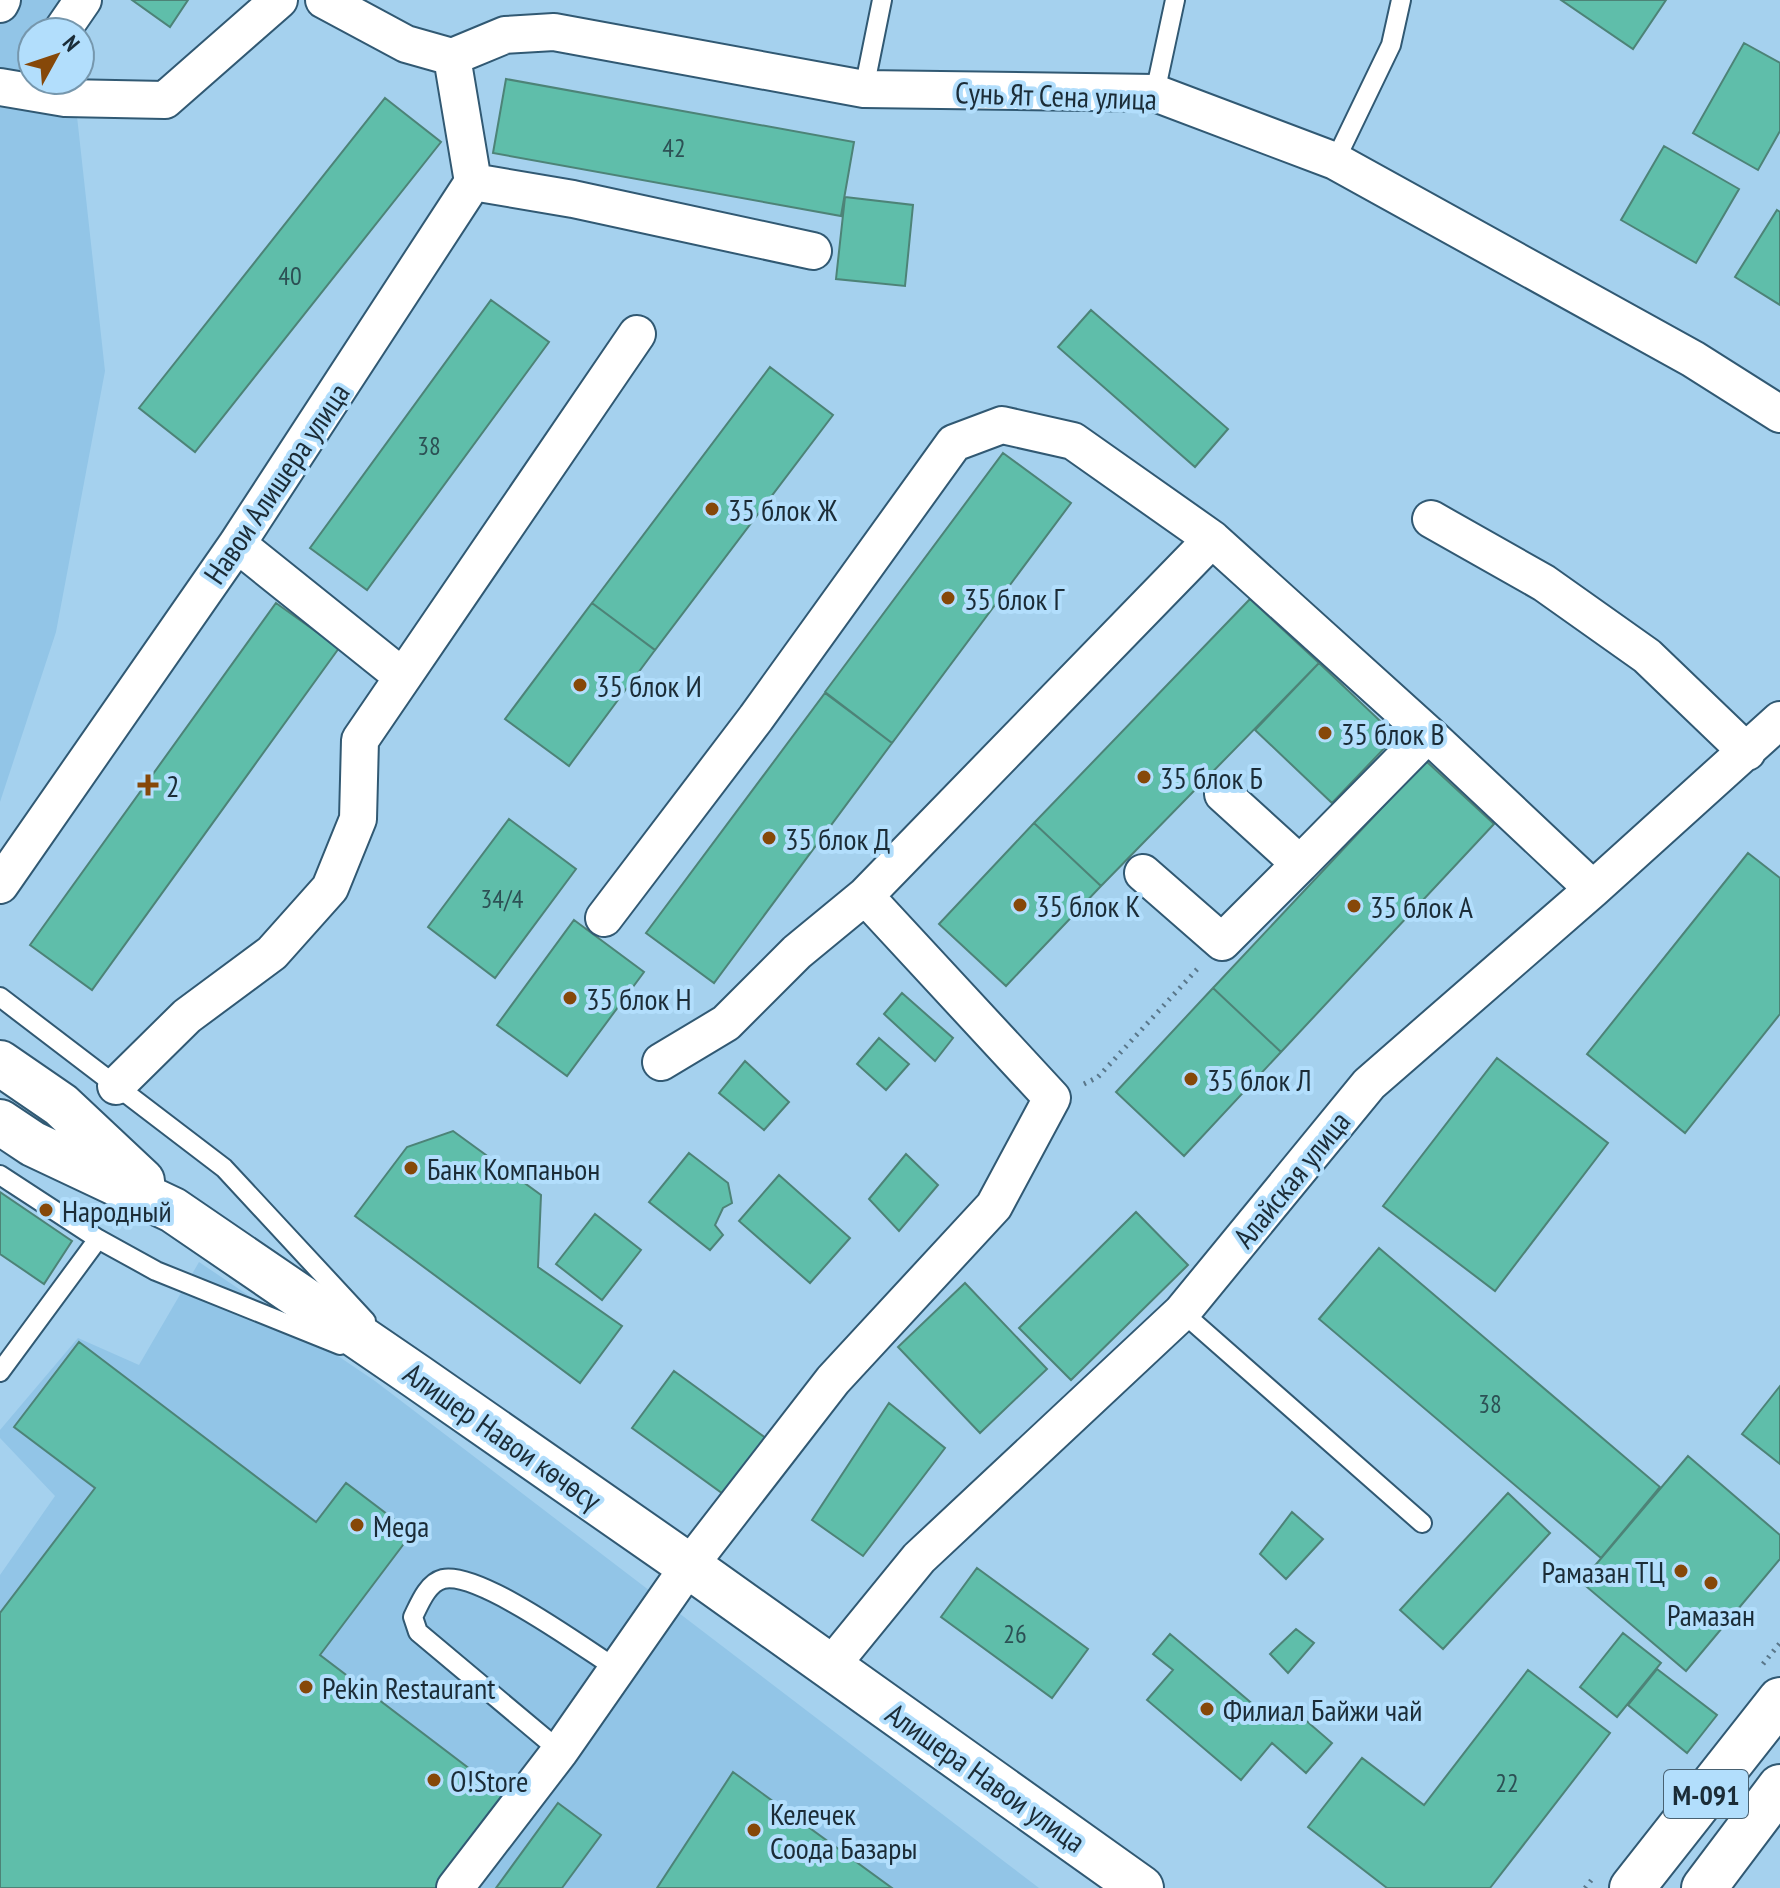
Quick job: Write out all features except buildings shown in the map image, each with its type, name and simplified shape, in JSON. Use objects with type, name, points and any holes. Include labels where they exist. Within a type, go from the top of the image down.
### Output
[{"type":"main road","name":"Алишер Навои көчөсү","points":[[0,1063],[61,1105],[173,1210],[416,1376],[830,1667]]},
{"type":"main road","name":"Алишер Навои көчөсү","points":[[0,1122],[33,1144],[173,1210]]},
{"type":"main road","name":"Алишера Навои улица","points":[[830,1667],[1141,1888]]},
{"type":"main road","name":"М-091","points":[[1632,1888],[1780,1700]]},
{"type":"main road","name":"М-091","points":[[1704,1888],[1780,1787]]},
{"type":"street","points":[[58,96],[165,100],[279,0]]},
{"type":"street","points":[[324,0],[406,44],[452,57],[473,182],[573,199],[813,251]]},
{"type":"street","name":"Сунь Ят Сена улица","points":[[452,57],[505,35],[554,32],[864,89],[1155,93],[1335,161],[1693,359],[1780,414]]},
{"type":"street","name":"Навои Алишера улица","points":[[0,885],[237,544],[473,182]]},
{"type":"street","points":[[116,1086],[187,1016],[272,953],[330,888],[358,819],[360,740],[637,334]]},
{"type":"street","points":[[604,918],[765,706],[954,443],[1002,425],[1073,441],[1212,539],[1428,734],[1593,889]]},
{"type":"street","points":[[1431,519],[1544,583],[1647,656],[1747,752]]},
{"type":"street","points":[[661,1062],[726,1023],[797,952],[865,896],[1212,539]]},
{"type":"street","points":[[237,544],[403,677]]},
{"type":"street","name":"Алайская улица","points":[[830,1667],[919,1558],[1182,1312],[1369,1084],[1593,889],[1780,720]]},
{"type":"street","points":[[1143,873],[1222,942],[1428,734]]},
{"type":"street","points":[[1223,794],[1300,864]]},
{"type":"street","points":[[455,1888],[560,1751],[689,1566],[833,1380],[994,1206],[1052,1098],[865,896]]},
{"type":"lane","points":[[864,89],[882,0]]},
{"type":"lane","points":[[1155,93],[1175,0]]},
{"type":"lane","points":[[1335,161],[1391,45],[1401,0]]},
{"type":"lane","points":[[0,997],[224,1168],[416,1376]]},
{"type":"lane","points":[[0,1175],[98,1239],[156,1271],[416,1376]]},
{"type":"lane","points":[[0,1372],[98,1239]]},
{"type":"lane","points":[[1182,1312],[1422,1523]]},
{"type":"lane","points":[[560,1751],[418,1632],[413,1617],[422,1598],[442,1579],[460,1580],[499,1595],[617,1669]]},
{"type":"path","points":[[1052,1098],[1098,1077],[1222,942]]},
{"type":"shaded area","points":[[0,0],[64,0],[66,16],[16,16],[16,96],[75,96],[105,371],[56,632],[0,802]]},
{"type":"shaded area","points":[[199,1262],[375,1381],[1039,1888],[0,1888],[0,1575],[55,1496],[0,1438],[0,1430],[78,1338],[139,1365]]},
{"type":"place","name":"35 блок Ж","points":[[712,509]]},
{"type":"place","name":"35 блок Г","points":[[948,598]]},
{"type":"place","name":"35 блок И","points":[[580,685]]},
{"type":"place","name":"35 блок В","points":[[1325,733]]},
{"type":"place","name":"35 блок Б","points":[[1144,777]]},
{"type":"place","name":"2","points":[[148,785]]},
{"type":"place","name":"35 блок Д","points":[[769,838]]},
{"type":"place","name":"35 блок К","points":[[1020,905]]},
{"type":"place","name":"35 блок А","points":[[1354,906]]},
{"type":"place","name":"35 блок Н","points":[[570,998]]},
{"type":"place","name":"35 блок Л","points":[[1191,1079]]},
{"type":"place","name":"Банк Компаньон","points":[[411,1168]]},
{"type":"place","name":"Народный","points":[[46,1210]]},
{"type":"place","name":"Mega","points":[[357,1525]]},
{"type":"place","name":"Рамазан ТЦ","points":[[1681,1571]]},
{"type":"place","name":"Рамазан","points":[[1711,1583]]},
{"type":"place","name":"Pekin Restaurant","points":[[306,1687]]},
{"type":"place","name":"Филиал Байжи чай","points":[[1207,1709]]},
{"type":"place","name":"O!Store","points":[[434,1780]]},
{"type":"place","name":"Келечек Соода Базары","points":[[754,1830]]}]
